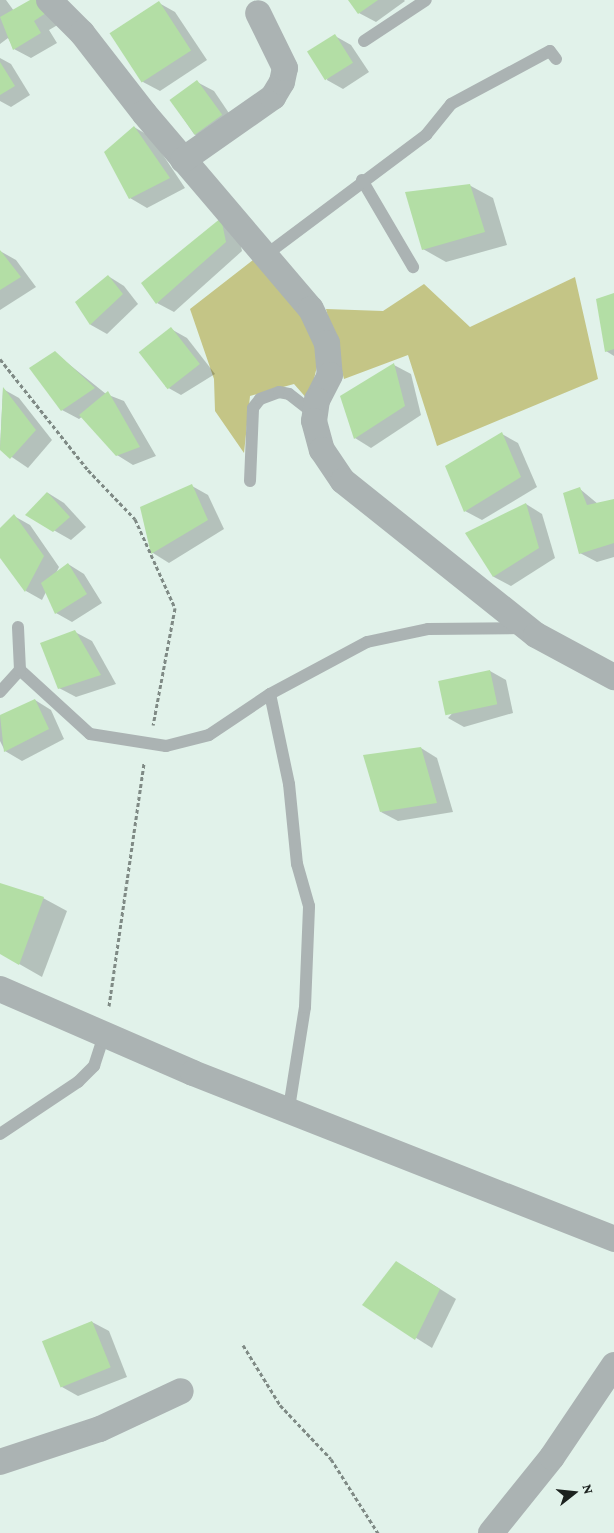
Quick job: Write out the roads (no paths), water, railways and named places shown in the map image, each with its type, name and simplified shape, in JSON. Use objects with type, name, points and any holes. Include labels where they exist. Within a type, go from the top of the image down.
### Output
[{"type":"street","points":[[48,0],[82,33],[183,160],[267,254],[311,309],[327,343],[330,375],[315,414],[322,450],[343,481],[528,628],[614,677]]},
{"type":"street","points":[[183,160],[273,97],[282,82],[285,68],[258,13]]},
{"type":"street","points":[[0,989],[104,1036],[289,1108],[614,1239]]},
{"type":"street","points":[[491,1533],[552,1457],[614,1365]]},
{"type":"street","points":[[0,1462],[100,1429],[181,1391]]},
{"type":"lane","points":[[364,41],[426,0]]},
{"type":"lane","points":[[267,254],[362,180],[426,135],[452,104],[479,85],[550,51],[556,59]]},
{"type":"lane","points":[[362,180],[413,267]]},
{"type":"lane","points":[[250,481],[253,408],[260,399],[279,392],[290,394],[315,414]]},
{"type":"lane","points":[[18,627],[20,670],[90,734],[166,746],[197,740],[270,694],[367,642],[428,629],[528,628]]},
{"type":"lane","points":[[0,692],[20,670]]},
{"type":"lane","points":[[270,694],[289,784],[298,864],[309,906],[305,1007],[289,1108]]},
{"type":"lane","points":[[0,1134],[83,1076],[94,1066],[104,1036]]}]
